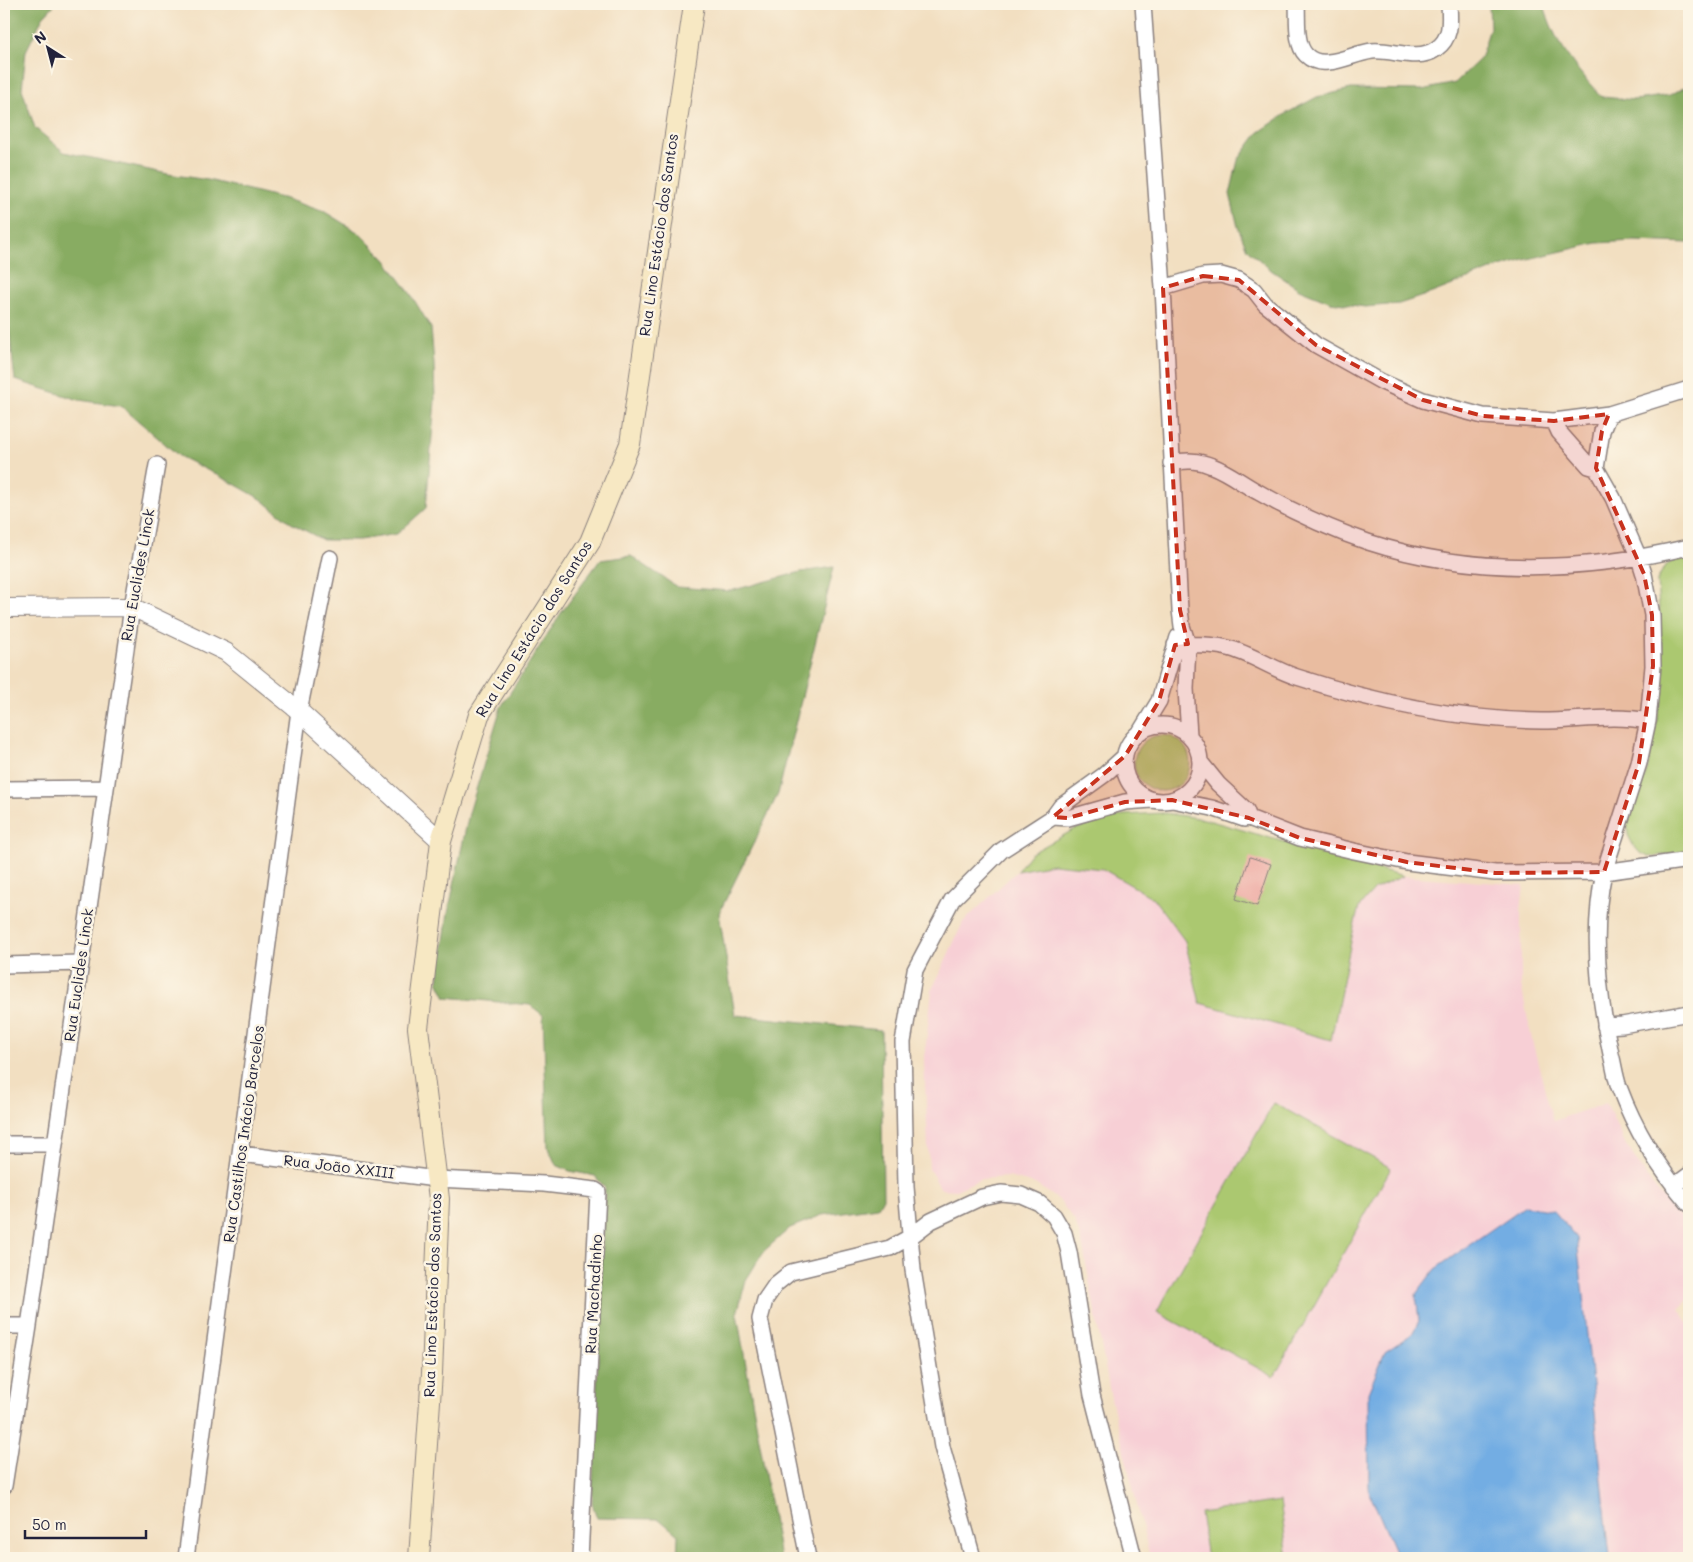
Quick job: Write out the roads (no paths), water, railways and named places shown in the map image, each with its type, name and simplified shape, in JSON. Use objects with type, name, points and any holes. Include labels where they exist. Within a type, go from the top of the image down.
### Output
[{"type":"main road","name":"Rua Lino Estácio dos Santos","points":[[419,1558],[432,1373],[439,1199],[418,1028],[441,841],[478,715],[590,542],[630,444],[694,4]]},
{"type":"street","points":[[1143,4],[1163,288],[1171,463],[1182,626],[1181,644],[1189,735]]},
{"type":"street","points":[[1297,4],[1299,42],[1302,49],[1313,60],[1328,62],[1373,51],[1419,55],[1428,53],[1444,42],[1448,34],[1450,24],[1449,4]]},
{"type":"street","points":[[1163,288],[1203,276],[1221,275],[1239,280],[1254,290],[1265,304],[1316,345],[1382,382],[1423,400],[1484,416],[1554,421],[1610,414],[1689,389]]},
{"type":"street","points":[[1610,414],[1602,431],[1596,468],[1613,498],[1644,574],[1652,615],[1653,666],[1648,721],[1639,763],[1600,889],[1596,955],[1605,1026],[1619,1086],[1644,1142],[1674,1186],[1689,1204]]},
{"type":"street","points":[[1554,421],[1559,432],[1589,466],[1596,468]]},
{"type":"street","points":[[1171,463],[1188,460],[1212,466],[1258,493],[1320,524],[1369,542],[1430,558],[1508,568],[1585,566],[1639,558],[1689,547]]},
{"type":"street","name":"Rua Euclides Linck","points":[[4,1486],[29,1326],[132,607],[157,465]]},
{"type":"street","name":"Rua Castilhos Inácio Barcelos","points":[[186,1558],[300,710],[330,558]]},
{"type":"street","points":[[4,608],[132,607],[226,652],[300,710],[441,841]]},
{"type":"street","points":[[1181,644],[1229,648],[1295,677],[1372,699],[1420,710],[1542,721],[1632,718],[1648,721]]},
{"type":"street","points":[[1152,800],[1130,784],[1124,766],[1125,756],[1132,740],[1140,732],[1159,701],[1181,644]]},
{"type":"street","points":[[1140,732],[1150,727],[1170,726],[1180,729],[1189,735],[1195,743],[1201,763],[1199,773],[1192,786],[1181,796],[1172,800]]},
{"type":"street","points":[[973,1558],[942,1447],[913,1270],[906,1187],[903,1042],[914,970],[952,900],[1002,850],[1053,817],[1062,806],[1104,775],[1125,756]]},
{"type":"street","points":[[1201,763],[1218,784],[1246,810],[1249,818]]},
{"type":"street","points":[[4,789],[106,788]]},
{"type":"street","points":[[1053,817],[1068,818],[1125,802],[1172,800],[1212,808],[1244,819],[1249,818],[1300,838],[1407,862],[1495,873],[1604,872],[1689,860]]},
{"type":"street","points":[[4,964],[81,963]]},
{"type":"street","points":[[1605,1026],[1622,1025],[1689,1013]]},
{"type":"street","points":[[4,1144],[55,1144]]},
{"type":"street","name":"Rua João XXIII","points":[[241,1154],[436,1179]]},
{"type":"street","points":[[1674,1186],[1689,1175]]},
{"type":"street","name":"Rua Machadinho","points":[[436,1179],[544,1184],[595,1190],[598,1192],[580,1558]]},
{"type":"street","points":[[808,1558],[760,1319],[765,1300],[776,1284],[790,1272],[890,1248],[910,1237],[931,1221],[982,1197],[1001,1193],[1021,1195],[1039,1203],[1054,1216],[1064,1233],[1069,1252],[1092,1395],[1134,1558]]},
{"type":"street","points":[[4,1326],[29,1326]]},
{"type":"street","points":[[186,1558],[192,1558]]},
{"type":"water","points":[[1525,1206],[1554,1211],[1577,1238],[1610,1558],[1398,1558],[1369,1491],[1368,1393],[1385,1352],[1412,1334],[1419,1321],[1416,1294],[1435,1269]]}]
